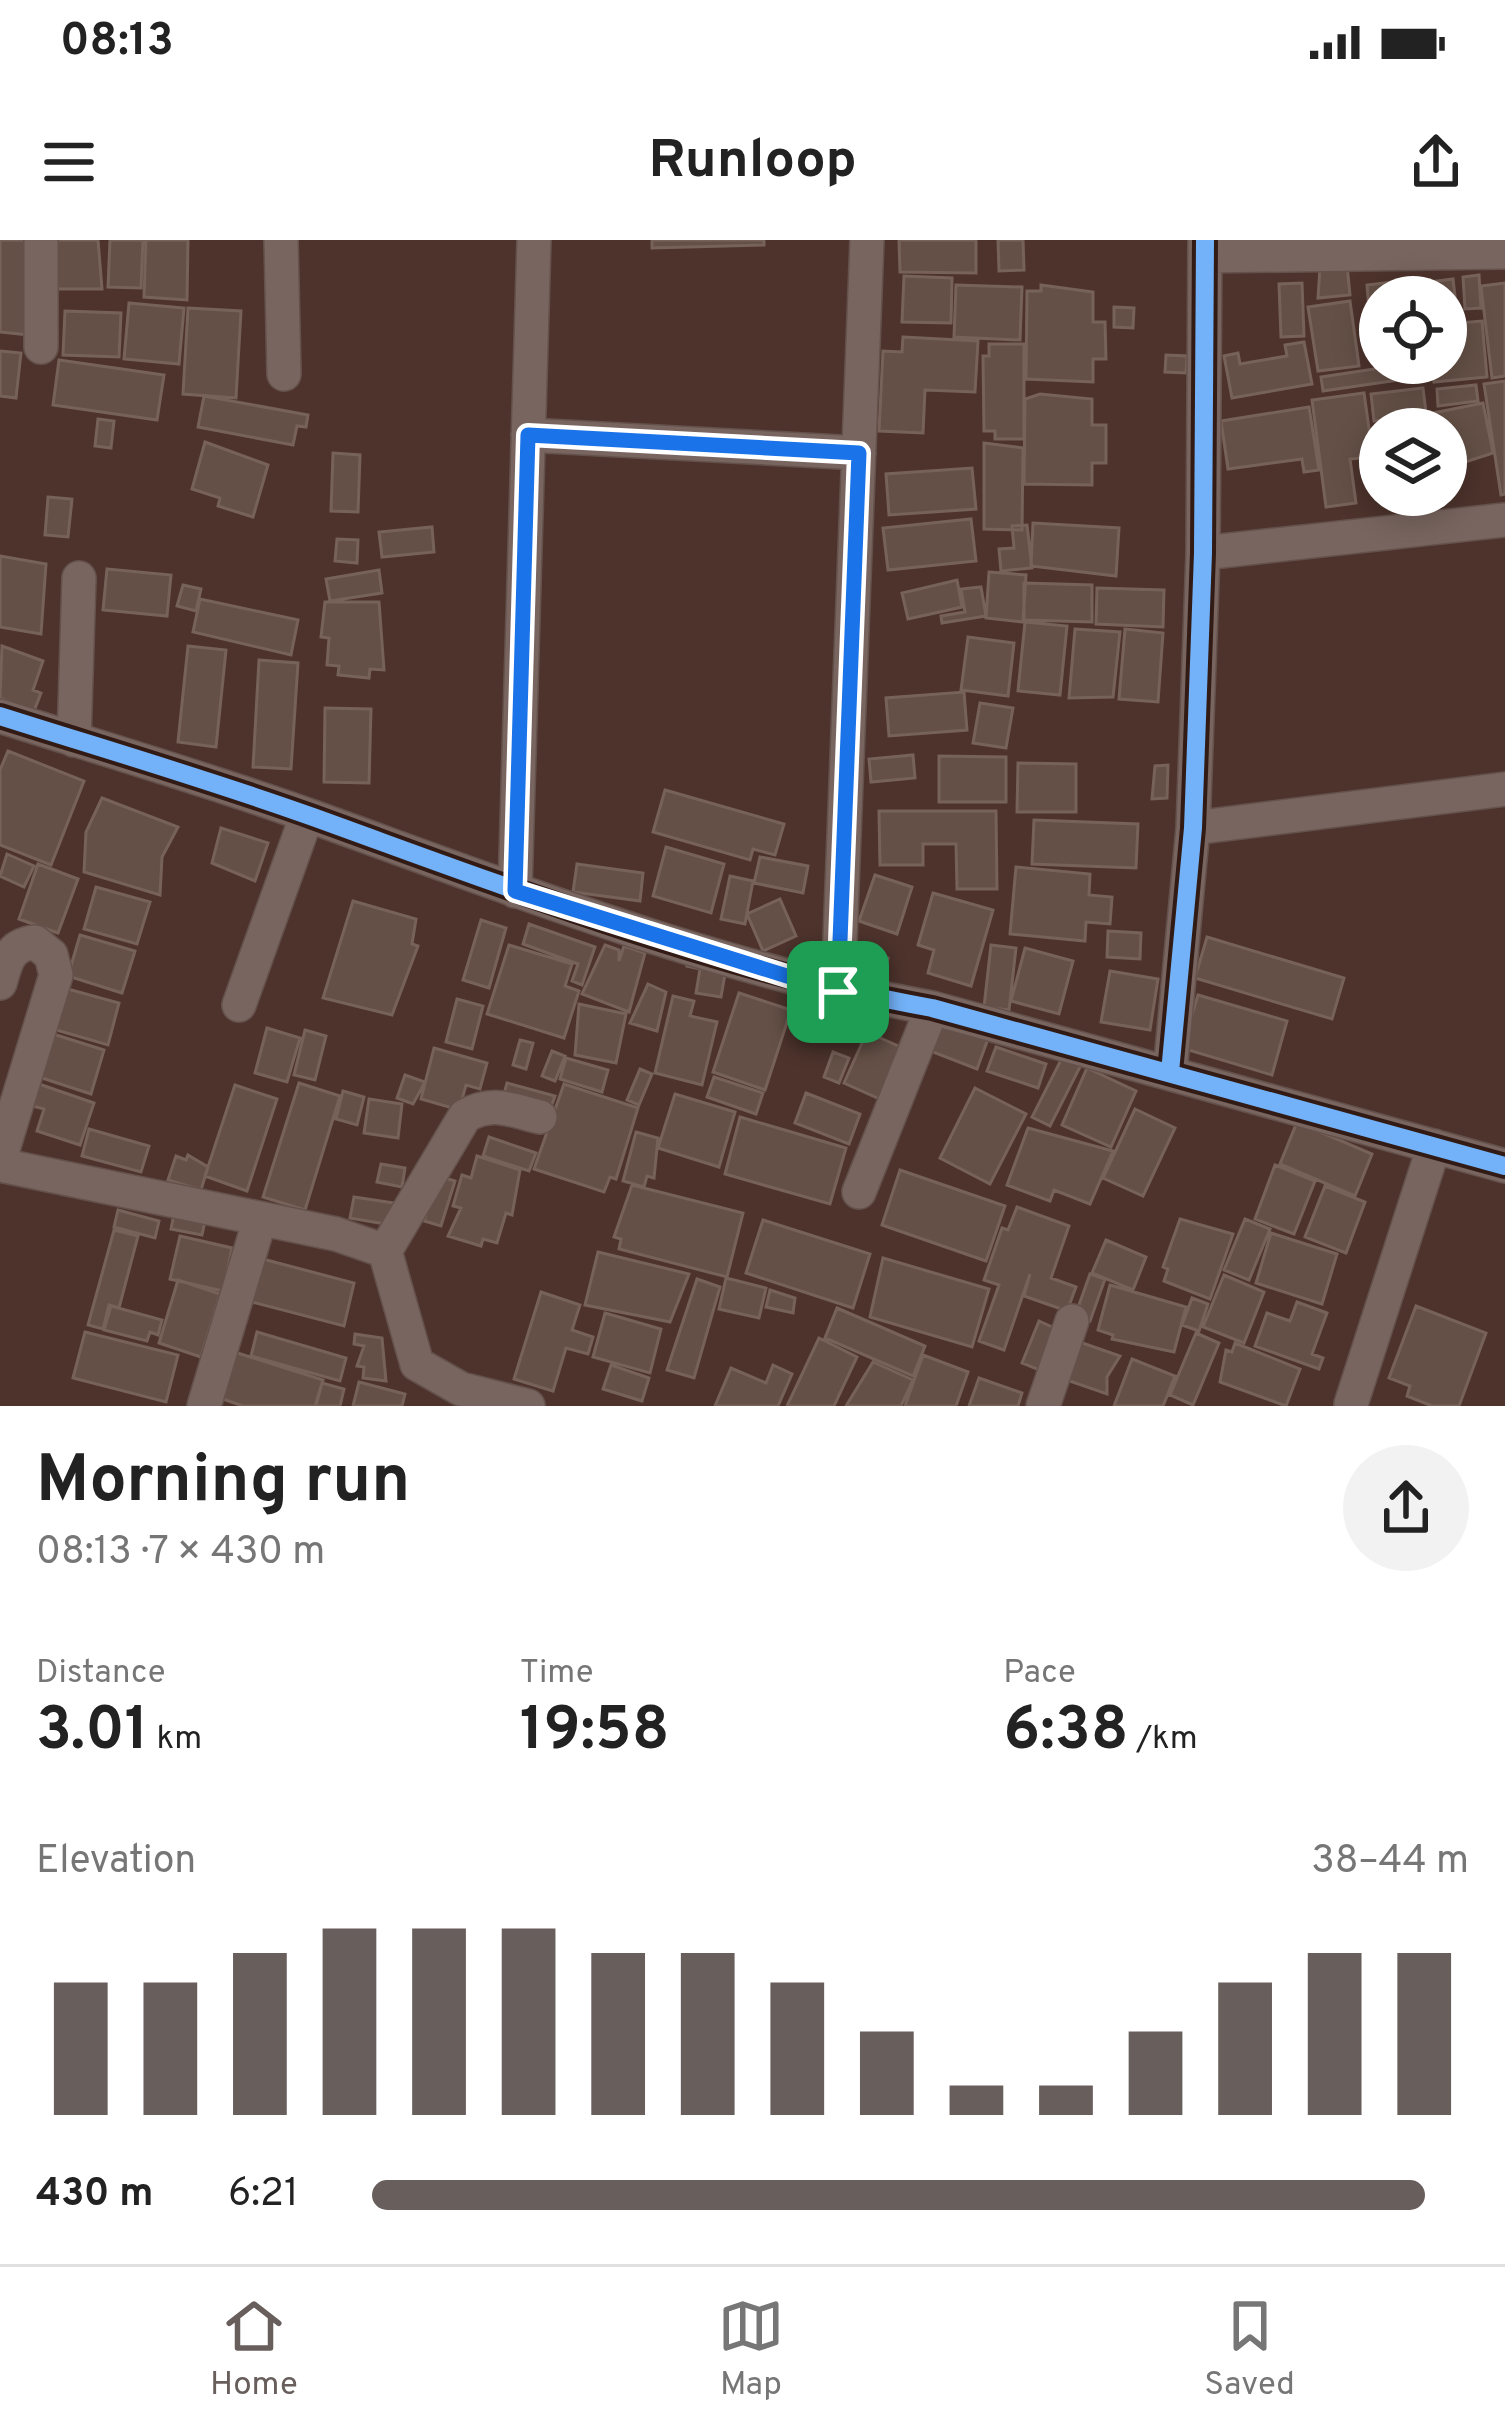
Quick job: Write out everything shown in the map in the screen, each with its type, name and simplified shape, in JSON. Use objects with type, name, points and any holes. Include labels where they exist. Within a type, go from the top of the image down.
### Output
[{"type":"street","points":[[41,240],[41,347]]},
{"type":"street","points":[[281,240],[284,374]]},
{"type":"street","points":[[515,891],[534,240]]},
{"type":"street","points":[[838,992],[867,240]]},
{"type":"street","points":[[1170,1072],[1193,828],[1204,553],[1205,248],[1505,252]]},
{"type":"street","points":[[528,435],[859,453]]},
{"type":"street","points":[[1204,553],[1505,520]]},
{"type":"street","points":[[74,740],[79,578]]},
{"type":"street","points":[[0,716],[308,815],[515,891],[838,992],[932,1008],[1505,1166]]},
{"type":"street","points":[[1193,828],[1505,789]]},
{"type":"street","points":[[239,1004],[308,815]]},
{"type":"street","points":[[0,983],[8,955],[18,947],[34,942],[52,955],[56,975],[0,1162],[385,1251]]},
{"type":"street","points":[[859,1192],[932,1008]]},
{"type":"street","points":[[528,1406],[461,1389],[417,1364],[385,1251],[465,1116],[496,1106],[540,1118]]},
{"type":"street","points":[[1351,1404],[1434,1146]]},
{"type":"street","points":[[204,1406],[260,1219]]},
{"type":"street","points":[[1043,1406],[1072,1321]]},
{"type":"building","points":[[0,240],[28,240],[30,335],[0,332]]},
{"type":"building","points":[[56,240],[98,240],[102,289],[57,289]]},
{"type":"building","points":[[110,240],[143,240],[141,288],[108,287]]},
{"type":"building","points":[[146,240],[188,240],[187,300],[144,297]]},
{"type":"building","points":[[652,240],[764,240],[764,245],[652,248]]},
{"type":"building","points":[[899,240],[976,240],[976,273],[900,272]]},
{"type":"building","points":[[998,240],[1023,240],[1024,270],[999,271]]},
{"type":"building","points":[[1347,265],[1350,295],[1318,298],[1320,267]]},
{"type":"building","points":[[1479,275],[1481,308],[1467,309],[1467,276]]},
{"type":"building","points":[[904,276],[952,278],[951,323],[902,322]]},
{"type":"building","points":[[1302,283],[1304,336],[1281,337],[1279,284]]},
{"type":"building","points":[[1505,283],[1505,376],[1492,378],[1481,286]]},
{"type":"building","points":[[956,285],[1022,287],[1020,340],[954,337]]},
{"type":"building","points":[[1041,285],[1093,292],[1093,322],[1105,322],[1106,359],[1093,359],[1093,382],[1026,379],[1027,291],[1041,291]]},
{"type":"building","points":[[1350,301],[1359,366],[1318,371],[1308,307]]},
{"type":"building","points":[[129,303],[184,308],[179,364],[124,359]]},
{"type":"building","points":[[1114,307],[1134,308],[1133,328],[1114,327]]},
{"type":"building","points":[[188,308],[241,311],[236,398],[183,394]]},
{"type":"building","points":[[65,311],[121,313],[119,357],[63,355]]},
{"type":"building","points":[[1482,321],[1487,377],[1467,379],[1467,322]]},
{"type":"building","points":[[903,337],[978,341],[975,392],[925,390],[923,433],[879,431],[883,351],[902,352]]},
{"type":"building","points":[[1304,342],[1312,384],[1232,398],[1224,356],[1238,353],[1240,364],[1287,356],[1285,345]]},
{"type":"building","points":[[989,344],[1024,344],[1024,439],[995,439],[995,431],[984,431],[983,356],[989,356]]},
{"type":"building","points":[[0,351],[21,353],[16,398],[0,396]]},
{"type":"building","points":[[1166,355],[1187,356],[1186,373],[1165,372]]},
{"type":"building","points":[[59,360],[164,375],[157,420],[53,405]]},
{"type":"building","points":[[1359,371],[1359,384],[1371,384],[1323,391],[1321,377]]},
{"type":"building","points":[[1505,381],[1505,494],[1501,495],[1484,384]]},
{"type":"building","points":[[1476,385],[1478,401],[1438,406],[1437,389]]},
{"type":"building","points":[[1423,388],[1425,408],[1373,408],[1371,394]]},
{"type":"building","points":[[1364,393],[1366,408],[1359,408],[1359,458],[1350,459],[1356,503],[1326,507],[1312,400]]},
{"type":"building","points":[[1040,394],[1092,399],[1092,425],[1106,425],[1106,463],[1092,463],[1092,485],[1024,484],[1025,399]]},
{"type":"building","points":[[204,396],[308,415],[306,427],[297,426],[293,445],[198,427]]},
{"type":"building","points":[[1483,403],[1493,453],[1467,461],[1467,408],[1458,408]]},
{"type":"building","points":[[1309,407],[1319,470],[1304,472],[1302,459],[1228,469],[1221,421]]},
{"type":"building","points":[[98,419],[114,421],[111,448],[95,446]]},
{"type":"building","points":[[205,442],[268,465],[253,517],[218,506],[220,498],[192,489]]},
{"type":"building","points":[[984,443],[1023,448],[1022,530],[984,529]]},
{"type":"building","points":[[333,453],[360,455],[358,512],[331,511]]},
{"type":"building","points":[[972,468],[976,509],[889,515],[886,474]]},
{"type":"building","points":[[48,497],[72,499],[68,537],[45,535]]},
{"type":"building","points":[[971,519],[976,561],[888,570],[883,528]]},
{"type":"building","points":[[1033,523],[1119,528],[1116,576],[1031,566]]},
{"type":"building","points":[[1027,525],[1032,568],[1001,571],[999,549],[1014,548],[1012,526]]},
{"type":"building","points":[[432,527],[434,552],[382,557],[379,532]]},
{"type":"building","points":[[337,539],[358,540],[357,563],[335,561]]},
{"type":"building","points":[[0,556],[46,564],[41,634],[0,627]]},
{"type":"building","points":[[107,569],[171,575],[167,616],[103,610]]},
{"type":"building","points":[[379,570],[382,593],[330,601],[326,579]]},
{"type":"building","points":[[989,572],[1026,575],[1023,622],[986,618]]},
{"type":"building","points":[[957,580],[962,607],[908,619],[902,593]]},
{"type":"building","points":[[1024,583],[1092,585],[1092,622],[1024,620]]},
{"type":"building","points":[[183,585],[201,589],[196,611],[177,606]]},
{"type":"building","points":[[981,587],[986,616],[942,623],[941,616],[965,612],[961,589]]},
{"type":"building","points":[[1097,588],[1164,590],[1163,627],[1096,624]]},
{"type":"building","points":[[200,599],[298,620],[291,655],[193,632]]},
{"type":"building","points":[[325,602],[379,602],[384,670],[370,669],[369,678],[338,675],[339,666],[327,665],[329,638],[321,637]]},
{"type":"building","points":[[1025,622],[1067,626],[1060,695],[1018,691]]},
{"type":"building","points":[[1075,629],[1120,632],[1113,697],[1069,698]]},
{"type":"building","points":[[1125,629],[1163,633],[1158,702],[1119,699]]},
{"type":"building","points":[[968,637],[1014,643],[1008,696],[961,690]]},
{"type":"building","points":[[2,646],[43,661],[33,690],[41,693],[34,711],[0,698]]},
{"type":"building","points":[[188,646],[226,650],[216,747],[178,742]]},
{"type":"building","points":[[259,660],[298,663],[291,769],[253,767]]},
{"type":"building","points":[[964,692],[967,730],[889,736],[886,698]]},
{"type":"building","points":[[980,703],[1013,708],[1006,748],[973,743]]},
{"type":"building","points":[[325,708],[371,709],[369,783],[324,782]]},
{"type":"building","points":[[8,751],[84,781],[51,865],[0,845],[0,770]]},
{"type":"building","points":[[913,755],[915,778],[871,782],[869,759]]},
{"type":"building","points":[[939,756],[1006,757],[1006,802],[939,802]]},
{"type":"building","points":[[1018,763],[1076,764],[1076,812],[1017,812]]},
{"type":"building","points":[[1168,765],[1167,798],[1152,799],[1155,766]]},
{"type":"building","points":[[665,790],[784,824],[775,855],[753,849],[750,860],[653,832]]},
{"type":"building","points":[[102,798],[178,827],[162,857],[160,895],[84,872],[86,832]]},
{"type":"building","points":[[879,811],[996,811],[997,889],[957,889],[956,844],[923,844],[923,865],[880,865]]},
{"type":"building","points":[[1034,820],[1138,824],[1136,868],[1032,864]]},
{"type":"building","points":[[221,828],[268,843],[255,881],[212,863]]},
{"type":"building","points":[[666,847],[724,864],[711,913],[653,896]]},
{"type":"building","points":[[7,854],[34,866],[24,887],[0,876]]},
{"type":"building","points":[[760,857],[808,866],[803,893],[754,883]]},
{"type":"building","points":[[38,864],[78,879],[58,933],[19,919]]},
{"type":"building","points":[[577,864],[643,873],[640,901],[573,892]]},
{"type":"building","points":[[1016,867],[1090,874],[1089,895],[1112,897],[1110,924],[1086,922],[1085,941],[1010,934]]},
{"type":"building","points":[[875,875],[912,887],[897,934],[859,921]]},
{"type":"building","points":[[730,876],[753,881],[745,924],[721,919]]},
{"type":"building","points":[[96,887],[150,902],[137,944],[84,929]]},
{"type":"building","points":[[933,893],[993,910],[971,986],[928,973],[934,950],[918,945]]},
{"type":"building","points":[[780,899],[796,936],[763,951],[747,914]]},
{"type":"building","points":[[353,901],[416,919],[412,944],[418,946],[392,1015],[323,998]]},
{"type":"building","points":[[481,920],[506,928],[489,988],[463,980]]},
{"type":"building","points":[[529,924],[595,947],[582,985],[572,981],[578,964],[523,944]]},
{"type":"building","points":[[1108,931],[1141,933],[1140,959],[1107,957]]},
{"type":"building","points":[[80,935],[135,951],[122,993],[68,976]]},
{"type":"building","points":[[1207,937],[1344,978],[1332,1019],[1195,978]]},
{"type":"building","points":[[509,945],[572,964],[565,986],[579,991],[564,1038],[487,1014]]},
{"type":"building","points":[[605,945],[619,950],[619,961],[624,946],[645,953],[629,1012],[582,994]]},
{"type":"building","points":[[991,945],[1016,948],[1009,1010],[984,1007]]},
{"type":"building","points":[[1025,948],[1073,961],[1059,1014],[1011,1001]]},
{"type":"building","points":[[861,951],[888,958],[884,977],[856,970]]},
{"type":"building","points":[[688,961],[725,974],[721,997],[696,993],[700,969],[687,966]]},
{"type":"building","points":[[1110,971],[1158,979],[1150,1030],[1101,1022]]},
{"type":"building","points":[[648,984],[666,992],[657,1031],[630,1023]]},
{"type":"building","points":[[64,988],[119,1003],[108,1045],[53,1029]]},
{"type":"building","points":[[739,993],[791,1010],[765,1090],[713,1072]]},
{"type":"building","points":[[1198,995],[1287,1021],[1272,1075],[1182,1048]]},
{"type":"building","points":[[673,996],[694,1001],[690,1016],[717,1022],[702,1085],[655,1073]]},
{"type":"building","points":[[457,999],[483,1006],[472,1049],[446,1042]]},
{"type":"building","points":[[579,1004],[626,1014],[616,1063],[575,1055]]},
{"type":"building","points":[[937,1016],[989,1036],[977,1069],[925,1049]]},
{"type":"building","points":[[267,1028],[300,1038],[287,1082],[255,1073]]},
{"type":"building","points":[[305,1030],[326,1036],[315,1080],[294,1075]]},
{"type":"building","points":[[867,1032],[905,1049],[882,1100],[844,1083]]},
{"type":"building","points":[[53,1034],[104,1050],[91,1094],[39,1077]]},
{"type":"building","points":[[520,1040],[533,1043],[526,1069],[513,1065]]},
{"type":"building","points":[[996,1047],[1046,1064],[1038,1088],[987,1071]]},
{"type":"building","points":[[434,1048],[487,1063],[480,1089],[466,1085],[459,1110],[421,1099]]},
{"type":"building","points":[[552,1051],[565,1056],[555,1081],[542,1076]]},
{"type":"building","points":[[833,1052],[849,1058],[839,1083],[824,1077]]},
{"type":"building","points":[[1063,1056],[1081,1065],[1050,1126],[1032,1117]]},
{"type":"building","points":[[566,1058],[608,1070],[602,1092],[560,1079]]},
{"type":"building","points":[[1087,1068],[1136,1091],[1111,1147],[1062,1125]]},
{"type":"building","points":[[640,1069],[652,1074],[639,1105],[627,1100]]},
{"type":"building","points":[[405,1075],[425,1082],[413,1104],[397,1098]]},
{"type":"building","points":[[714,1077],[763,1093],[756,1114],[707,1097]]},
{"type":"building","points":[[36,1083],[94,1103],[80,1145],[37,1131],[44,1109],[29,1105]]},
{"type":"building","points":[[299,1083],[340,1096],[305,1210],[263,1197]]},
{"type":"building","points":[[507,1083],[555,1096],[551,1107],[504,1094]]},
{"type":"building","points":[[564,1084],[638,1108],[616,1179],[610,1177],[604,1192],[534,1169]]},
{"type":"building","points":[[235,1085],[277,1099],[247,1191],[205,1176]]},
{"type":"building","points":[[975,1088],[1026,1114],[990,1184],[940,1158]]},
{"type":"building","points":[[343,1091],[364,1097],[357,1125],[336,1119]]},
{"type":"building","points":[[806,1093],[860,1114],[849,1144],[795,1123]]},
{"type":"building","points":[[675,1094],[735,1112],[719,1167],[658,1148]]},
{"type":"building","points":[[369,1099],[402,1104],[398,1138],[364,1133]]},
{"type":"building","points":[[1135,1109],[1175,1128],[1143,1196],[1103,1178]]},
{"type":"building","points":[[740,1117],[846,1148],[830,1204],[725,1174]]},
{"type":"building","points":[[1297,1122],[1372,1154],[1355,1196],[1280,1164]]},
{"type":"building","points":[[1028,1128],[1113,1151],[1090,1204],[1054,1190],[1050,1201],[1007,1185]]},
{"type":"building","points":[[89,1129],[149,1146],[141,1172],[82,1156]]},
{"type":"building","points":[[636,1132],[658,1138],[654,1178],[647,1176],[644,1187],[623,1181]]},
{"type":"building","points":[[489,1137],[536,1153],[529,1171],[483,1156]]},
{"type":"building","points":[[188,1155],[208,1167],[201,1190],[168,1180],[176,1156],[186,1160]]},
{"type":"building","points":[[477,1156],[520,1170],[512,1215],[506,1213],[497,1243],[483,1239],[481,1246],[448,1236],[461,1208],[453,1206],[462,1175],[471,1178]]},
{"type":"building","points":[[381,1164],[405,1168],[402,1187],[377,1182]]},
{"type":"building","points":[[1275,1165],[1315,1181],[1294,1234],[1255,1219]]},
{"type":"building","points":[[900,1170],[1005,1206],[986,1261],[882,1225]]},
{"type":"building","points":[[438,1176],[455,1181],[441,1226],[424,1221]]},
{"type":"building","points":[[632,1185],[743,1213],[727,1277],[619,1249],[621,1239],[614,1237]]},
{"type":"building","points":[[1325,1186],[1365,1202],[1346,1253],[1305,1237]]},
{"type":"building","points":[[354,1197],[394,1203],[391,1225],[350,1218]]},
{"type":"building","points":[[1017,1207],[1069,1226],[1051,1278],[1076,1287],[1067,1311],[1024,1296],[1030,1274],[1004,1350],[979,1341],[999,1285],[984,1280],[1002,1228],[1008,1230]]},
{"type":"building","points":[[118,1210],[159,1221],[155,1238],[114,1227]]},
{"type":"building","points":[[174,1214],[205,1221],[202,1235],[171,1229]]},
{"type":"building","points":[[1180,1219],[1233,1234],[1210,1299],[1164,1281],[1168,1269],[1163,1267]]},
{"type":"building","points":[[1245,1219],[1270,1229],[1249,1280],[1224,1270]]},
{"type":"building","points":[[763,1220],[870,1254],[853,1308],[746,1273]]},
{"type":"building","points":[[114,1230],[138,1236],[119,1308],[109,1305],[103,1329],[88,1325]]},
{"type":"building","points":[[1271,1233],[1337,1254],[1322,1304],[1256,1283]]},
{"type":"building","points":[[180,1236],[232,1248],[223,1291],[170,1279]]},
{"type":"building","points":[[1106,1240],[1146,1257],[1133,1290],[1092,1273]]},
{"type":"building","points":[[598,1252],[689,1274],[670,1322],[585,1305]]},
{"type":"building","points":[[259,1258],[354,1283],[344,1326],[248,1301]]},
{"type":"building","points":[[883,1258],[989,1289],[972,1347],[870,1317]]},
{"type":"building","points":[[1090,1274],[1105,1279],[1090,1321],[1075,1316]]},
{"type":"building","points":[[1224,1275],[1264,1292],[1244,1343],[1203,1327]]},
{"type":"building","points":[[726,1278],[766,1288],[759,1318],[719,1309]]},
{"type":"building","points":[[697,1279],[720,1287],[694,1378],[667,1370]]},
{"type":"building","points":[[178,1280],[220,1294],[201,1357],[159,1343]]},
{"type":"building","points":[[1110,1285],[1186,1307],[1174,1352],[1112,1339],[1113,1335],[1098,1330]]},
{"type":"building","points":[[770,1290],[795,1298],[793,1313],[766,1307]]},
{"type":"building","points":[[541,1292],[580,1305],[572,1330],[593,1337],[588,1354],[566,1348],[553,1391],[514,1379]]},
{"type":"building","points":[[1192,1298],[1208,1304],[1199,1331],[1182,1325]]},
{"type":"building","points":[[1297,1302],[1327,1313],[1312,1354],[1323,1358],[1319,1369],[1255,1346],[1267,1313],[1290,1321]]},
{"type":"building","points":[[111,1306],[162,1320],[158,1335],[150,1332],[147,1341],[104,1330]]},
{"type":"building","points":[[1416,1306],[1486,1333],[1459,1406],[1432,1406],[1407,1396],[1410,1386],[1389,1378]]},
{"type":"building","points":[[837,1308],[925,1346],[913,1376],[825,1338]]},
{"type":"building","points":[[605,1313],[661,1329],[650,1373],[593,1357]]},
{"type":"building","points":[[1039,1321],[1059,1330],[1042,1371],[1022,1363]]},
{"type":"building","points":[[85,1332],[178,1355],[166,1402],[73,1378]]},
{"type":"building","points":[[257,1332],[346,1358],[340,1381],[251,1356]]},
{"type":"building","points":[[1196,1333],[1219,1343],[1193,1405],[1170,1395]]},
{"type":"building","points":[[355,1334],[382,1338],[386,1381],[363,1378],[364,1367],[357,1366],[364,1346],[354,1344]]},
{"type":"building","points":[[819,1338],[857,1357],[834,1406],[787,1406]]},
{"type":"building","points":[[1074,1340],[1120,1356],[1107,1377],[1107,1394],[1061,1378]]},
{"type":"building","points":[[1235,1343],[1300,1369],[1286,1406],[1220,1382],[1226,1350],[1232,1352]]},
{"type":"building","points":[[225,1349],[323,1380],[315,1406],[243,1406],[211,1395]]},
{"type":"building","points":[[923,1355],[968,1372],[956,1406],[905,1406]]},
{"type":"building","points":[[1132,1359],[1175,1376],[1163,1406],[1114,1406]]},
{"type":"building","points":[[873,1362],[913,1380],[901,1406],[846,1406]]},
{"type":"building","points":[[611,1365],[649,1378],[642,1401],[603,1389]]},
{"type":"building","points":[[773,1365],[792,1374],[778,1406],[715,1406],[731,1368],[766,1383]]},
{"type":"building","points":[[979,1378],[1022,1393],[1018,1406],[969,1406]]},
{"type":"building","points":[[359,1382],[405,1394],[402,1406],[353,1406]]},
{"type":"building","points":[[322,1383],[344,1389],[340,1406],[316,1406]]},
{"type":"cycle path","points":[[1170,1072],[1193,828],[1203,553],[1205,240]]},
{"type":"cycle path","points":[[0,716],[235,790],[696,950],[932,1008],[1505,1166]]},
{"type":"route","points":[[528,435],[859,453],[838,992],[515,891],[528,435]]}]
